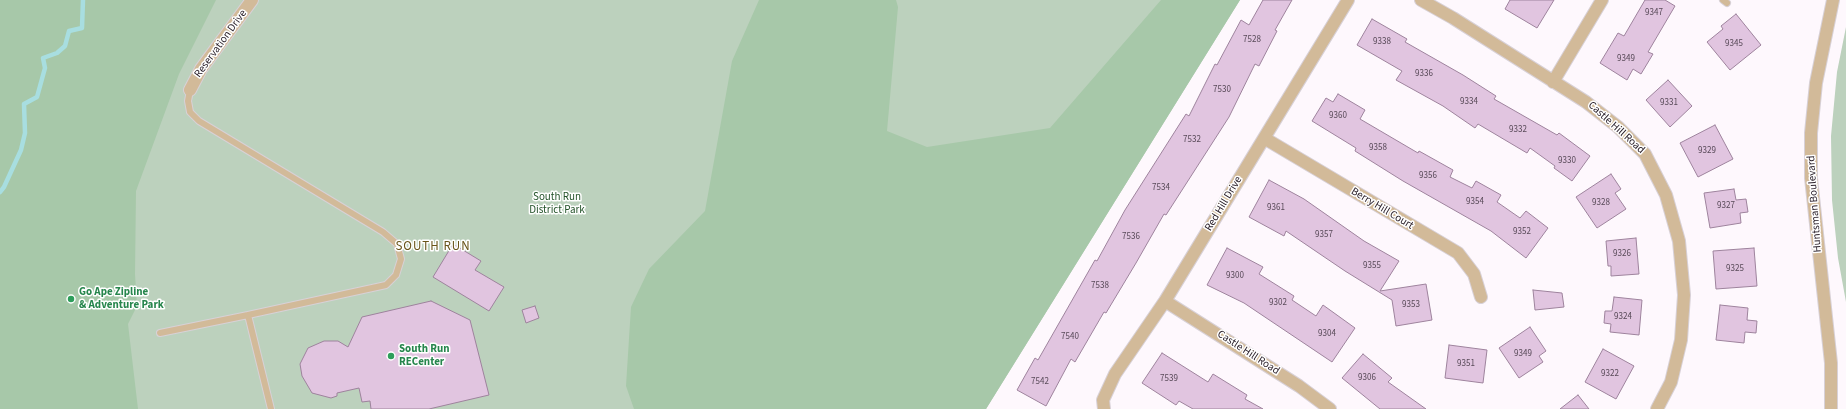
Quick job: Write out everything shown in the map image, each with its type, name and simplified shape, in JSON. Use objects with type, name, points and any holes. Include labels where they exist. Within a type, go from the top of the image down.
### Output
[{"type":"street","name":"Reservation Drive","points":[[190,90],[201,69],[239,20],[252,0]]},
{"type":"street","name":"Red Hill Drive","points":[[1104,409],[1103,400],[1115,374],[1165,301],[1348,0]]},
{"type":"street","name":"Castle Hill Road","points":[[1421,0],[1453,18],[1586,102],[1618,127],[1645,154],[1666,195],[1679,241],[1684,295],[1681,340],[1673,375],[1657,409]]},
{"type":"street","points":[[1553,82],[1602,0]]},
{"type":"street","name":"Huntsman Boulevard","points":[[1831,409],[1831,363],[1811,178],[1811,133],[1816,83],[1832,0]]},
{"type":"street","name":"Berry Hill Court","points":[[1264,138],[1458,253],[1474,274],[1481,297]]},
{"type":"street","name":"Castle Hill Road","points":[[1165,301],[1299,386],[1330,409]]},
{"type":"lane","points":[[160,333],[386,285],[396,275],[401,259],[397,244],[382,232],[199,122],[190,112],[188,101],[190,90]]},
{"type":"lane","points":[[248,315],[271,409]]},
{"type":"green space","name":"South Run District Park","points":[[0,0],[1240,0],[986,409],[0,409]]},
{"type":"green space","points":[[0,0],[216,0],[179,74],[136,191],[135,274],[137,306],[128,324],[138,409],[0,409]]},
{"type":"green space","points":[[759,0],[896,0],[898,7],[887,131],[927,147],[1050,128],[1161,0],[1240,0],[986,409],[634,409],[626,386],[631,307],[649,269],[705,211],[732,61]]},
{"type":"green space","points":[[1846,27],[1846,302],[1838,258],[1832,200],[1831,136],[1837,72]]},
{"type":"building","points":[[1263,0],[1292,0],[1275,30],[1277,31],[1259,66],[1255,64],[1229,117],[1166,215],[1164,214],[1106,313],[1104,312],[1075,362],[1071,359],[1046,406],[1017,390],[1035,358],[1038,360],[1095,260],[1097,261],[1125,210],[1186,114],[1189,116],[1215,64],[1217,65],[1241,20],[1249,25]]},
{"type":"building","points":[[1510,0],[1554,0],[1537,28],[1505,9]]},
{"type":"building","points":[[1645,0],[1665,0],[1675,6],[1648,52],[1653,54],[1641,74],[1633,69],[1627,80],[1600,63],[1618,33],[1624,36]]},
{"type":"building","points":[[1736,14],[1761,45],[1730,70],[1707,42],[1723,29],[1721,26]]},
{"type":"building","points":[[1372,19],[1407,39],[1405,42],[1463,75],[1496,96],[1494,99],[1557,135],[1559,133],[1590,156],[1572,181],[1554,168],[1555,166],[1530,148],[1527,153],[1478,124],[1475,128],[1443,106],[1396,80],[1402,71],[1357,45]]},
{"type":"building","points":[[1668,80],[1692,106],[1670,127],[1646,100]]},
{"type":"building","points":[[1338,94],[1365,110],[1360,119],[1418,153],[1419,151],[1453,170],[1450,177],[1472,188],[1476,181],[1501,195],[1497,202],[1520,218],[1526,211],[1548,228],[1526,258],[1491,231],[1403,181],[1355,151],[1356,148],[1312,121],[1326,98],[1333,102]]},
{"type":"building","points":[[1715,125],[1733,159],[1698,177],[1680,143]]},
{"type":"building","points":[[1611,174],[1621,189],[1615,193],[1626,209],[1597,228],[1576,197]]},
{"type":"building","points":[[1269,180],[1304,199],[1364,241],[1399,261],[1380,291],[1426,284],[1432,320],[1396,326],[1392,300],[1345,271],[1286,231],[1284,236],[1249,217]]},
{"type":"building","points":[[1734,189],[1736,200],[1746,199],[1748,212],[1740,213],[1741,223],[1710,228],[1704,193]]},
{"type":"building","points":[[1636,238],[1639,274],[1611,276],[1611,266],[1608,266],[1606,241]]},
{"type":"building","points":[[453,244],[481,261],[475,270],[504,287],[489,311],[433,277]]},
{"type":"building","points":[[1227,248],[1263,267],[1259,274],[1294,296],[1292,300],[1316,316],[1323,305],[1355,328],[1332,362],[1244,303],[1207,285]]},
{"type":"building","points":[[1754,248],[1757,286],[1716,289],[1713,251]]},
{"type":"building","points":[[1533,290],[1562,293],[1564,307],[1535,310]]},
{"type":"building","points":[[1614,297],[1642,300],[1639,335],[1610,332],[1611,324],[1604,323],[1605,311],[1612,311]]},
{"type":"building","name":"South Run RECenter","points":[[431,301],[470,320],[489,395],[429,409],[371,409],[370,401],[362,402],[359,388],[337,393],[337,396],[331,398],[312,393],[302,376],[300,364],[308,348],[324,341],[338,341],[348,347],[362,317]]},
{"type":"building","points":[[1720,305],[1748,308],[1747,320],[1757,321],[1756,333],[1745,332],[1744,343],[1716,340]]},
{"type":"building","points":[[535,306],[539,318],[526,323],[522,310]]},
{"type":"building","points":[[1530,327],[1546,351],[1539,356],[1543,362],[1519,378],[1499,348]]},
{"type":"building","points":[[1449,345],[1487,350],[1483,383],[1445,378]]},
{"type":"building","points":[[1603,349],[1634,366],[1616,399],[1585,382]]},
{"type":"building","points":[[1162,353],[1208,382],[1213,374],[1247,395],[1245,399],[1263,409],[1193,409],[1179,401],[1176,405],[1142,383]]},
{"type":"building","points":[[1363,354],[1392,378],[1388,382],[1426,409],[1380,409],[1342,378]]},
{"type":"building","points":[[1578,395],[1589,409],[1560,409]]},
{"type":"waterway","points":[[0,192],[4,187],[21,150],[25,133],[24,104],[37,97],[45,68],[43,58],[57,53],[65,46],[69,31],[82,28],[83,0]]},
{"type":"place","name":"Go Ape Zipline & Adventure Park","points":[[71,299]]},
{"type":"place","name":"South Run RECenter","points":[[391,356]]},
{"type":"district","name":"SOUTH RUN","points":[[433,247]]}]
